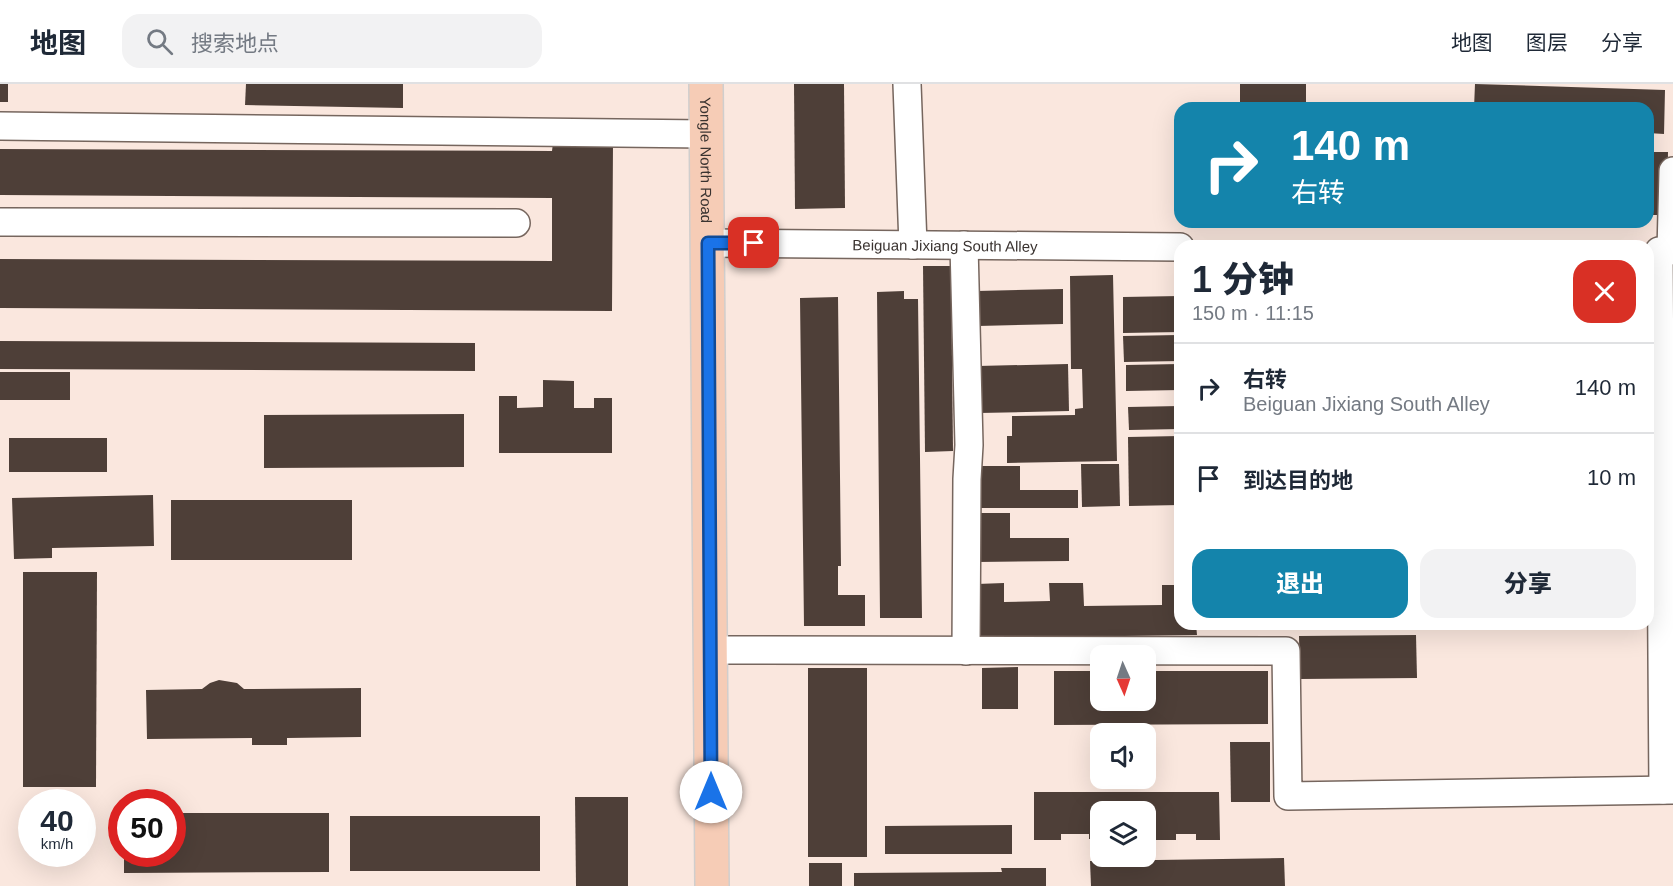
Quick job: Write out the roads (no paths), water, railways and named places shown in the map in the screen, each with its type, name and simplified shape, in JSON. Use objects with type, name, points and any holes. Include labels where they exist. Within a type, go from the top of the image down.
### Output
[{"type":"main road","name":"Yongle North Road","points":[[706,84],[712,886]]},
{"type":"street","points":[[908,84],[913,245]]},
{"type":"street","points":[[0,126],[705,134]]},
{"type":"street","points":[[711,650],[1286,651],[1288,796],[1668,790],[1661,533],[1663,251],[1673,171]]},
{"type":"street","points":[[0,222],[516,223]]},
{"type":"street","name":"Beiguan Jixiang South Alley","points":[[708,243],[1174,247]]},
{"type":"street","points":[[964,245],[969,445],[966,651]]}]
